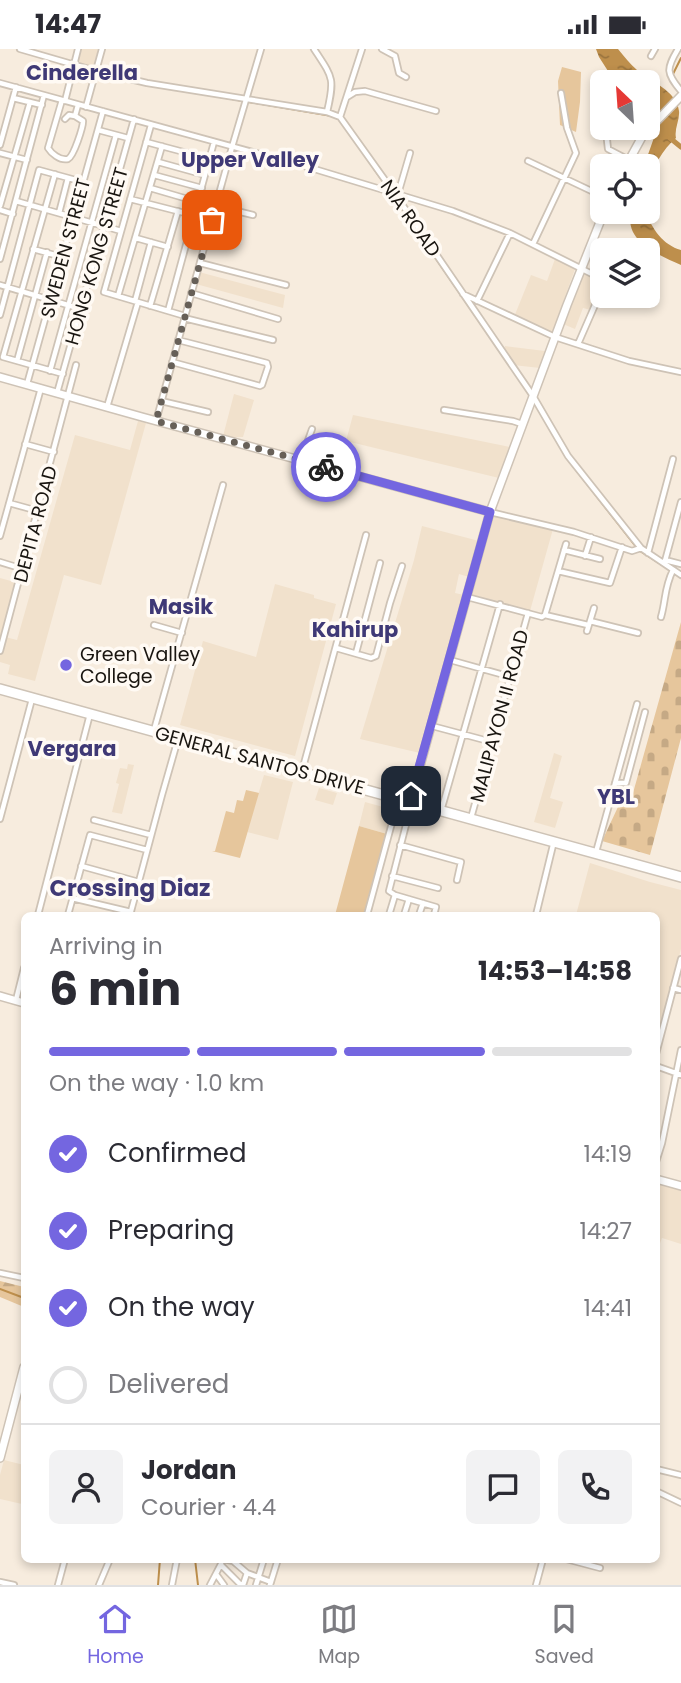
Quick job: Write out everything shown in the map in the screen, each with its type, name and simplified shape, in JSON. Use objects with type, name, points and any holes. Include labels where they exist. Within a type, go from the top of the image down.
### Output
[{"type":"highway","name":"GENERAL SANTOS DRIVE","points":[[0,689],[387,795],[397,803],[423,806],[681,877]]},
{"type":"highway","points":[[397,803],[413,790],[423,806]]},
{"type":"main road","points":[[633,154],[652,125],[680,96]]},
{"type":"main road","points":[[410,805],[490,512],[599,224]]},
{"type":"main road","points":[[0,377],[490,512]]},
{"type":"main road","points":[[0,996],[20,1002]]},
{"type":"main road","points":[[660,1180],[681,1186]]},
{"type":"main road","points":[[0,1458],[21,1378]]},
{"type":"street","points":[[20,49],[147,83],[327,112],[340,117],[362,50],[371,49]]},
{"type":"street","points":[[65,120],[69,114],[75,115],[84,124],[71,155],[66,159],[50,153],[48,146],[78,49]]},
{"type":"street","points":[[86,107],[102,49]]},
{"type":"street","points":[[156,421],[261,49]]},
{"type":"street","points":[[314,49],[332,78],[327,112]]},
{"type":"street","points":[[382,49],[395,56],[399,73],[406,77]]},
{"type":"street","points":[[651,56],[655,49]]},
{"type":"street","points":[[678,49],[669,66],[669,74],[680,96]]},
{"type":"street","points":[[0,83],[311,168],[466,215],[510,233],[590,273]]},
{"type":"street","points":[[0,145],[16,87]]},
{"type":"street","points":[[347,97],[355,92],[365,91],[436,111]]},
{"type":"street","points":[[532,244],[576,153],[567,128],[561,93]]},
{"type":"street","points":[[0,259],[3,239],[13,213],[44,95]]},
{"type":"street","points":[[13,98],[42,105]]},
{"type":"street","points":[[13,213],[0,208],[30,102]]},
{"type":"street","points":[[75,115],[78,105]]},
{"type":"street","name":"SWEDEN STREET","points":[[27,384],[103,111]]},
{"type":"street","name":"NIA ROAD","points":[[340,117],[396,194],[533,396],[568,456],[641,548],[681,575]]},
{"type":"street","name":"HONG KONG STREET","points":[[57,393],[134,120]]},
{"type":"street","points":[[151,124],[104,292],[184,317],[273,340]]},
{"type":"street","points":[[98,129],[128,138]]},
{"type":"street","points":[[50,371],[116,135]]},
{"type":"street","points":[[607,140],[608,149],[615,154]]},
{"type":"street","points":[[146,142],[210,159]]},
{"type":"street","points":[[167,311],[214,142]]},
{"type":"street","points":[[118,296],[162,146]]},
{"type":"street","points":[[0,153],[27,160]]},
{"type":"street","points":[[396,194],[410,153]]},
{"type":"street","points":[[528,161],[590,190]]},
{"type":"street","points":[[158,162],[205,175]]},
{"type":"street","points":[[0,315],[40,170],[83,182]]},
{"type":"street","points":[[55,174],[1,357],[63,375]]},
{"type":"street","points":[[154,176],[202,188]]},
{"type":"street","points":[[59,213],[68,178]]},
{"type":"street","points":[[150,188],[198,202]]},
{"type":"street","points":[[130,198],[212,220]]},
{"type":"street","points":[[16,201],[121,231]]},
{"type":"street","points":[[216,206],[253,215]]},
{"type":"street","points":[[150,306],[178,211]]},
{"type":"street","points":[[477,301],[510,233]]},
{"type":"street","points":[[136,238],[168,247]]},
{"type":"street","points":[[107,407],[151,242]]},
{"type":"street","points":[[33,249],[62,257]]},
{"type":"street","points":[[17,361],[47,253]]},
{"type":"street","points":[[200,263],[286,285]]},
{"type":"street","points":[[0,285],[81,309]]},
{"type":"street","points":[[191,293],[278,319]]},
{"type":"street","points":[[463,293],[555,337],[629,361],[681,372]]},
{"type":"street","points":[[578,344],[594,308]]},
{"type":"street","points":[[172,362],[260,386],[268,367],[267,363],[178,340]]},
{"type":"street","name":"DEPITA ROAD","points":[[0,652],[76,365]]},
{"type":"street","points":[[0,536],[41,389]]},
{"type":"street","points":[[161,401],[208,412]]},
{"type":"street","points":[[444,410],[523,425]]},
{"type":"street","points":[[301,460],[312,429]]},
{"type":"street","points":[[26,444],[54,452]]},
{"type":"street","points":[[648,553],[673,459]]},
{"type":"street","points":[[154,731],[223,485]]},
{"type":"street","points":[[665,561],[681,502]]},
{"type":"street","points":[[9,503],[37,511]]},
{"type":"street","points":[[490,512],[591,537],[634,551],[641,548]]},
{"type":"street","points":[[302,772],[366,535]]},
{"type":"street","points":[[585,556],[591,537]]},
{"type":"street","points":[[545,615],[565,547],[600,559]]},
{"type":"street","points":[[558,571],[610,583],[622,547]]},
{"type":"street","points":[[658,559],[681,563]]},
{"type":"street","points":[[0,562],[23,569]]},
{"type":"street","points":[[356,653],[380,563]]},
{"type":"street","points":[[337,648],[373,658],[377,655],[402,566]]},
{"type":"street","points":[[661,617],[666,585],[672,571]]},
{"type":"street","points":[[467,597],[542,617],[545,615],[588,626],[638,633]]},
{"type":"street","points":[[441,811],[500,604]]},
{"type":"street","points":[[588,626],[594,608]]},
{"type":"street","name":"MALIPAYON II ROAD","points":[[471,819],[528,613]]},
{"type":"street","points":[[154,625],[182,633]]},
{"type":"street","points":[[450,660],[511,677]]},
{"type":"street","points":[[0,819],[32,698]]},
{"type":"street","points":[[596,853],[637,704]]},
{"type":"street","points":[[615,783],[626,783],[645,712]]},
{"type":"street","points":[[39,912],[90,714]]},
{"type":"street","points":[[432,726],[492,742]]},
{"type":"street","points":[[132,912],[178,738]]},
{"type":"street","points":[[54,750],[79,756]]},
{"type":"street","points":[[368,912],[397,803]]},
{"type":"street","points":[[410,805],[389,891],[394,895],[436,907],[435,912]]},
{"type":"street","points":[[94,820],[151,835]]},
{"type":"street","points":[[69,912],[90,835],[147,850]]},
{"type":"street","points":[[537,912],[554,841]]},
{"type":"street","points":[[401,845],[461,862],[457,880]]},
{"type":"street","points":[[82,866],[139,882]]},
{"type":"street","points":[[392,876],[438,888]]},
{"type":"street","points":[[390,912],[394,895]]},
{"type":"street","points":[[72,898],[124,912]]},
{"type":"street","points":[[405,912],[409,899]]},
{"type":"street","points":[[420,912],[423,903]]},
{"type":"street","points":[[660,1038],[681,962]]},
{"type":"street","points":[[673,988],[681,990]]},
{"type":"street","points":[[660,1149],[681,1050]]},
{"type":"street","points":[[660,1067],[678,1074]]},
{"type":"street","points":[[0,1273],[21,1278]]},
{"type":"street","points":[[660,1470],[681,1475]]},
{"type":"street","points":[[660,1493],[681,1503]]},
{"type":"street","points":[[58,1585],[64,1563]]},
{"type":"street","points":[[99,1585],[108,1563]]},
{"type":"street","points":[[172,1585],[176,1563]]},
{"type":"street","points":[[210,1585],[221,1563]]},
{"type":"street","points":[[224,1563],[242,1585],[247,1573]]},
{"type":"street","points":[[237,1563],[247,1573],[271,1583],[277,1563]]},
{"type":"street","points":[[256,1585],[263,1563]]},
{"type":"street","points":[[536,1585],[542,1563]]},
{"type":"street","points":[[581,1563],[600,1568]]},
{"type":"street","points":[[216,1574],[225,1585]]},
{"type":"street","points":[[0,1582],[14,1585]]},
{"type":"shaded area","points":[[80,49],[98,49],[93,69],[76,64]]},
{"type":"shaded area","points":[[555,259],[575,269],[552,333],[514,317],[531,275],[547,281]]},
{"type":"shaded area","points":[[582,271],[590,275],[592,308],[591,310],[583,308],[575,329],[563,324]]},
{"type":"shaded area","points":[[199,272],[285,295],[283,308],[196,284]]},
{"type":"shaded area","points":[[505,346],[545,351],[540,368],[513,365],[505,353]]},
{"type":"shaded area","points":[[234,394],[254,400],[243,437],[234,439],[223,436]]},
{"type":"shaded area","points":[[353,415],[510,447],[499,478],[346,441]]},
{"type":"shaded area","points":[[138,421],[146,423],[101,585],[64,575],[35,681],[8,674],[10,665],[0,662],[5,637],[17,640],[75,435],[130,450]]},
{"type":"shaded area","points":[[493,515],[553,529],[530,611],[471,595]]},
{"type":"shaded area","points":[[422,526],[479,541],[469,577],[459,574],[455,593],[464,595],[420,753],[360,739]]},
{"type":"shaded area","points":[[0,578],[18,583],[0,647]]},
{"type":"shaded area","points":[[275,584],[336,604],[295,756],[180,725],[203,641],[256,657]]},
{"type":"shaded area","points":[[554,753],[562,756],[550,798],[563,802],[555,828],[534,822]]},
{"type":"shaded area","points":[[128,764],[134,765],[122,814],[112,812],[120,768],[127,769]]},
{"type":"shaded area","points":[[264,775],[293,782],[278,840],[247,832]]},
{"type":"shaded area","points":[[319,788],[337,793],[333,805],[315,800]]},
{"type":"shaded area","points":[[365,802],[394,810],[387,834],[359,826]]},
{"type":"shaded area","points":[[590,863],[681,890],[681,949],[660,1027],[660,912],[577,912]]},
{"type":"shaded area","points":[[660,1184],[681,1190],[681,1244],[662,1238],[660,1243]]},
{"type":"shaded area","points":[[4,1460],[21,1464],[21,1504],[0,1499],[0,1475]]},
{"type":"green space","points":[[562,67],[581,72],[576,132],[560,125],[558,81]]},
{"type":"green space","points":[[681,622],[681,738],[650,855],[602,841],[625,792],[633,793]]},
{"type":"green space","points":[[246,790],[259,793],[240,858],[212,851],[215,851],[226,811],[234,813],[237,800],[243,801]]},
{"type":"green space","points":[[359,826],[387,834],[366,912],[336,912]]},
{"type":"green space","points":[[0,1281],[21,1286],[21,1306],[0,1297]]},
{"type":"water","points":[[596,49],[618,49],[637,70],[607,70]]},
{"type":"water","points":[[660,86],[677,104],[679,114],[676,138],[660,158],[660,154],[648,154],[653,140],[660,140]]},
{"type":"water","points":[[631,224],[651,224],[669,244],[681,250],[681,265],[660,255],[660,238],[637,238]]},
{"type":"waterway","points":[[673,74],[681,58]]},
{"type":"waterway","points":[[57,62],[72,67]]},
{"type":"waterway","points":[[135,82],[243,101]]},
{"type":"waterway","points":[[249,102],[332,116]]},
{"type":"waterway","points":[[670,138],[681,147]]},
{"type":"waterway","points":[[374,169],[389,190]]},
{"type":"waterway","points":[[395,199],[514,372]]},
{"type":"waterway","points":[[546,422],[569,461],[637,548]]},
{"type":"waterway","points":[[640,551],[662,565]]},
{"type":"waterway","points":[[0,1289],[21,1297]]},
{"type":"waterway","points":[[158,1585],[160,1563]]},
{"type":"waterway","points":[[195,1563],[198,1585]]},
{"type":"way so far","points":[[212,220],[156,421],[326,467]]},
{"type":"place","name":"Green Valley College","points":[[66,665]]},
{"type":"district","name":"Cinderella","points":[[82,73]]},
{"type":"district","name":"Upper Valley","points":[[250,160]]},
{"type":"district","name":"Masik","points":[[181,607]]},
{"type":"district","name":"Kahirup","points":[[355,630]]},
{"type":"district","name":"Vergara","points":[[72,749]]},
{"type":"district","name":"YBL","points":[[616,797]]},
{"type":"district","name":"Crossing Diaz","points":[[130,888]]},
{"type":"route","points":[[326,467],[490,512],[411,796]]}]
